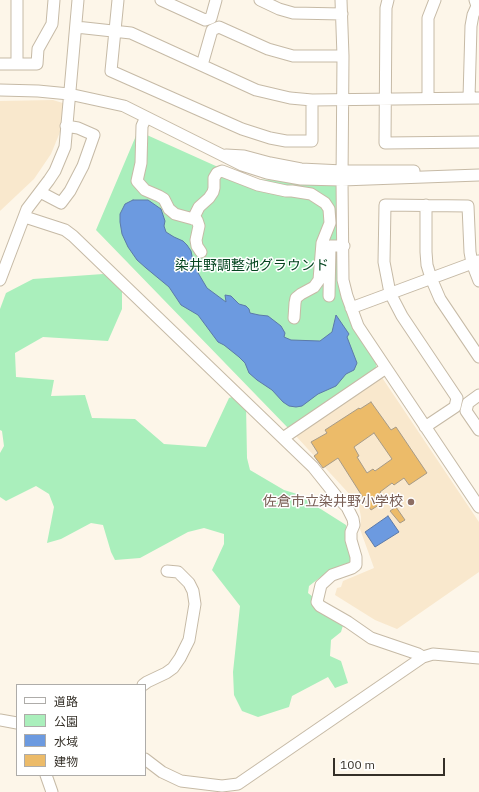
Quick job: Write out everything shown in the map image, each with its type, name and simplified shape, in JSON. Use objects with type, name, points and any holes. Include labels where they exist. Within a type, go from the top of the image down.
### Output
[{"type":"street","points":[[16,0],[17,64]]},
{"type":"street","points":[[0,64],[37,64],[38,49],[52,24],[54,0]]},
{"type":"street","points":[[0,280],[27,210],[55,171],[65,147],[78,0]]},
{"type":"street","points":[[118,0],[111,71],[249,132],[286,141],[312,141],[312,100]]},
{"type":"street","points":[[161,0],[205,20],[211,18],[216,0]]},
{"type":"street","points":[[260,0],[279,9],[293,13],[342,14]]},
{"type":"street","points":[[341,0],[343,56],[342,176],[344,280],[351,308],[358,326],[479,507]]},
{"type":"street","points":[[388,0],[386,8],[385,143],[479,142]]},
{"type":"street","points":[[428,98],[428,18],[435,0]]},
{"type":"street","points":[[76,27],[131,33],[256,90],[290,98],[312,100],[474,98],[471,26],[473,15],[477,6],[476,0]]},
{"type":"street","points":[[202,65],[212,30],[219,27],[268,49],[293,56],[343,56]]},
{"type":"street","points":[[0,90],[38,91],[69,94],[124,106],[220,154],[244,156],[301,169],[342,176],[434,171],[479,174]]},
{"type":"street","points":[[146,117],[142,126],[141,163],[137,181],[145,190],[164,199],[169,209],[175,214],[197,220],[199,226],[196,240],[197,246],[201,252]]},
{"type":"street","points":[[40,192],[60,204],[70,191],[83,166],[94,135],[78,128],[66,126]]},
{"type":"street","points":[[193,218],[199,207],[213,192],[214,178],[217,173],[222,171],[258,185],[286,191],[311,194],[325,203],[329,209],[330,223],[322,243],[319,280],[314,287],[296,298],[294,318]]},
{"type":"street","points":[[426,427],[455,407],[457,398],[402,316],[390,293],[384,262],[386,205],[468,206],[468,240],[479,281]]},
{"type":"street","points":[[426,206],[426,252],[431,278],[440,299],[479,357]]},
{"type":"street","points":[[24,217],[65,230],[73,236],[313,467],[347,507],[353,518],[354,525],[351,532],[351,540],[356,558],[356,565],[352,568],[332,575],[321,586],[317,602],[320,606],[348,622],[371,638],[423,657]]},
{"type":"street","points":[[329,296],[330,246],[344,246]]},
{"type":"street","points":[[351,308],[475,262]]},
{"type":"street","points":[[283,438],[386,368]]},
{"type":"street","points":[[479,395],[468,403],[466,411],[479,430]]},
{"type":"street","points":[[144,684],[173,668],[189,640],[195,604],[193,591],[189,583],[178,572],[166,571]]},
{"type":"street","points":[[146,760],[162,772],[181,781],[222,786],[238,784],[423,657],[433,654],[479,658]]},
{"type":"street","points":[[0,720],[16,723]]},
{"type":"street","points":[[46,776],[52,792]]},
{"type":"shaded area","points":[[53,100],[66,104],[60,132],[51,154],[34,179],[0,211],[0,101]]},
{"type":"shaded area","name":"佐倉市立染井野小学校","points":[[381,376],[479,522],[479,572],[397,629],[375,620],[335,595],[337,588],[341,587],[343,581],[374,568],[360,529],[361,517],[359,507],[353,498],[295,435]]},
{"type":"green space","name":"染井野調整池グラウンド","points":[[138,131],[218,167],[254,179],[337,184],[339,279],[377,360],[376,368],[289,429],[96,230]]},
{"type":"green space","points":[[103,274],[117,281],[122,290],[122,309],[108,341],[43,337],[15,353],[16,377],[54,380],[51,396],[85,395],[92,418],[135,419],[164,444],[206,447],[229,398],[235,396],[246,404],[247,458],[250,470],[284,490],[297,494],[346,525],[352,563],[322,576],[309,586],[308,593],[344,622],[341,632],[331,640],[330,656],[341,661],[348,683],[335,688],[328,677],[292,696],[289,707],[258,717],[242,711],[234,695],[233,672],[240,606],[212,570],[224,544],[224,534],[204,528],[188,532],[140,558],[115,560],[103,525],[91,523],[61,539],[47,543],[54,507],[49,494],[36,486],[6,501],[0,497],[0,453],[4,446],[2,431],[0,430],[0,309],[6,293],[33,279]]},
{"type":"water","points":[[133,200],[148,200],[161,209],[165,221],[164,226],[166,232],[183,241],[187,245],[191,251],[194,266],[207,288],[226,302],[225,295],[231,296],[239,304],[246,306],[250,313],[268,316],[281,326],[285,333],[284,337],[291,340],[320,341],[332,332],[336,315],[349,334],[347,337],[357,363],[354,370],[346,374],[336,386],[318,394],[302,406],[289,406],[283,402],[272,390],[249,373],[245,363],[239,357],[218,342],[198,315],[181,305],[169,287],[137,260],[128,247],[122,234],[120,222],[120,214],[125,204]]},
{"type":"water","points":[[388,516],[399,532],[375,547],[365,532]]},
{"type":"building","points":[[371,402],[391,430],[396,427],[427,473],[409,485],[404,478],[394,485],[392,483],[380,492],[385,501],[371,510],[338,458],[323,468],[314,456],[318,453],[311,442],[327,433],[325,430],[359,408],[360,409]],"holes":[[[374,433],[392,459],[375,471],[373,469],[367,473],[357,457],[359,456],[354,447]]]},
{"type":"building","points":[[396,507],[405,520],[400,523],[390,511]]},
{"type":"place","name":"佐倉市立染井野小学校","points":[[411,502]]}]
